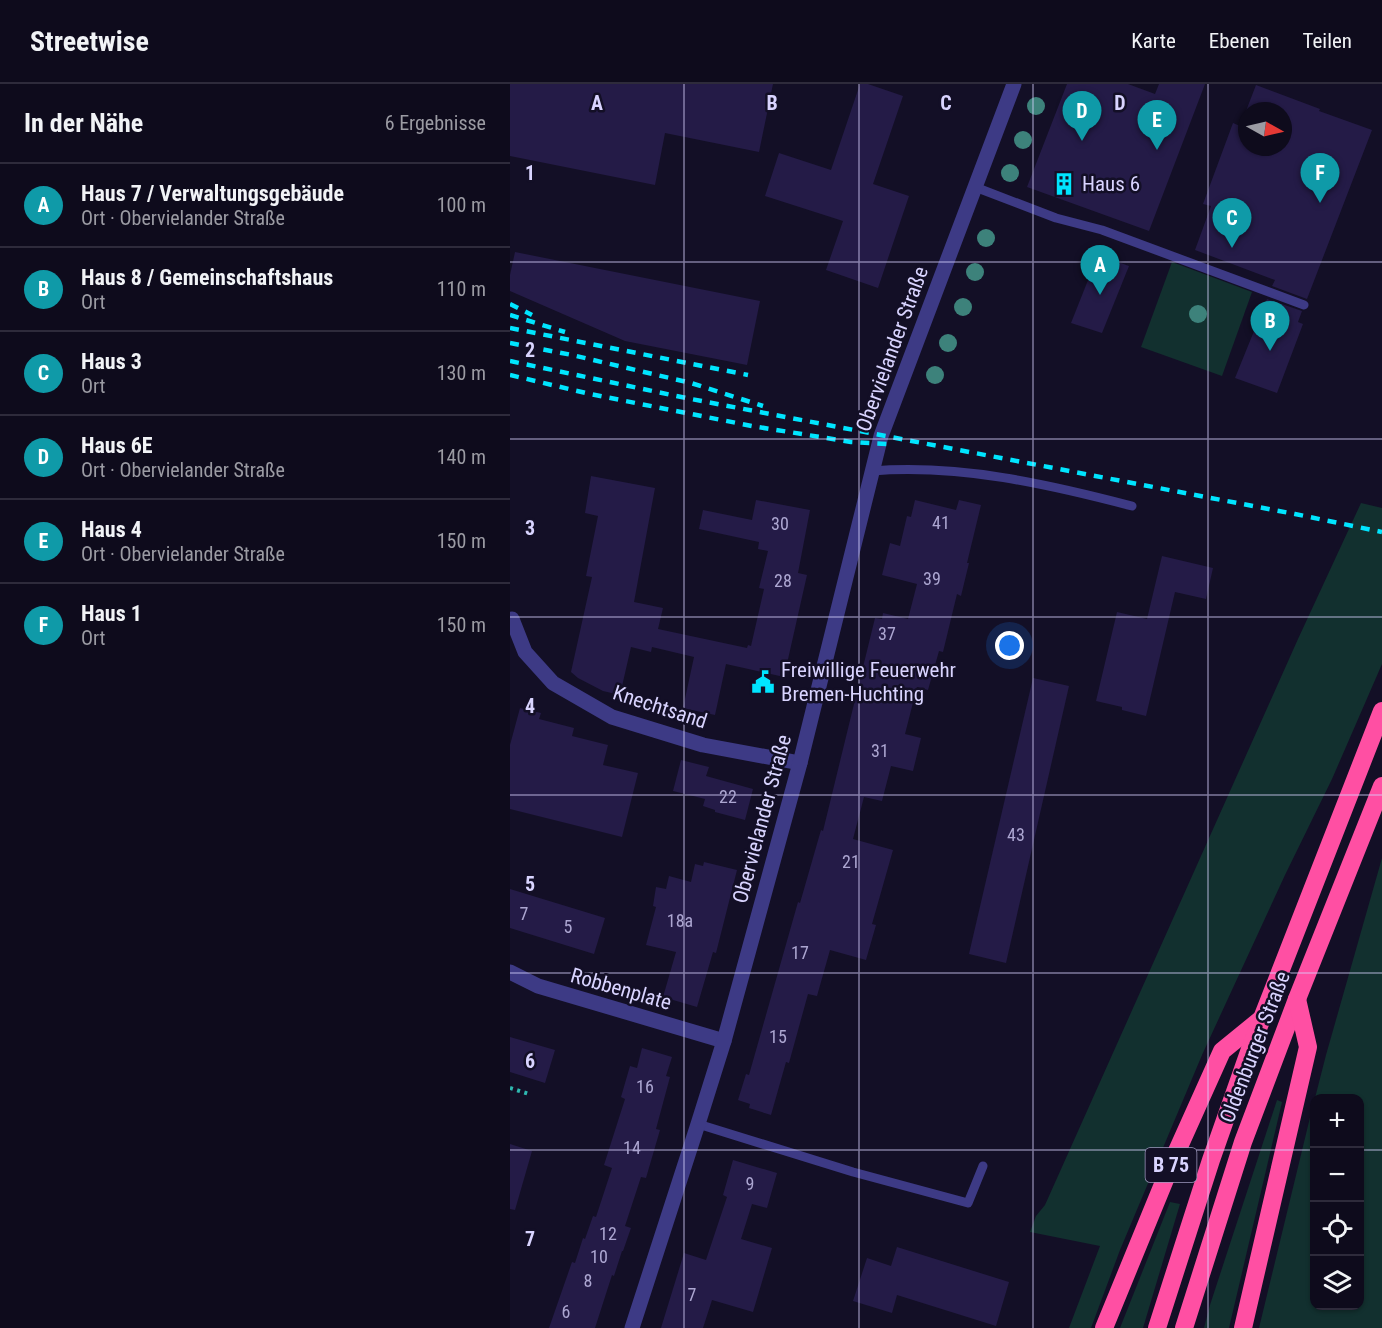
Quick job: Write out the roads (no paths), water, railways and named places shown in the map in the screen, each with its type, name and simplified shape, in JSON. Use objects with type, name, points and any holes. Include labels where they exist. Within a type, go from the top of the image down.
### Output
[{"type":"highway","name":"B 75","points":[[1157,1328],[1215,1149],[1262,1019],[1382,711]]},
{"type":"highway","name":"Oldenburger Straße","points":[[1184,1328],[1243,1142],[1382,786]]},
{"type":"highway","points":[[1243,1328],[1308,1047],[1297,999]]},
{"type":"highway","name":"B 75","points":[[1104,1328],[1173,1160],[1222,1051],[1262,1019]]},
{"type":"street","name":"Obervielander Straße","points":[[632,1328],[723,1041],[800,763],[881,436],[1014,84]]},
{"type":"street","name":"Knechtsand","points":[[513,619],[525,652],[553,683],[612,717],[703,745],[800,763]]},
{"type":"street","name":"Robbenplate","points":[[510,972],[538,986],[723,1041]]},
{"type":"lane","points":[[975,187],[1056,218],[1102,230],[1304,305]]},
{"type":"lane","points":[[872,471],[903,468],[998,477],[1037,483],[1132,506]]},
{"type":"lane","points":[[698,1124],[853,1172],[968,1203],[983,1166]]},
{"type":"railway","points":[[510,304],[532,315]]},
{"type":"railway","points":[[510,315],[565,332]]},
{"type":"railway","points":[[510,328],[748,375]]},
{"type":"railway","points":[[510,343],[691,383],[763,406]]},
{"type":"railway","points":[[510,361],[686,398],[1382,532]]},
{"type":"railway","points":[[510,375],[590,394],[752,426],[851,442],[887,444]]},
{"type":"place","name":"Haus 6E","points":[[1082,141]]},
{"type":"place","name":"Haus 4","points":[[1157,150]]},
{"type":"place","name":"Haus 6","points":[[1064,184]]},
{"type":"place","name":"Haus 1","points":[[1320,203]]},
{"type":"place","name":"Haus 3","points":[[1232,248]]},
{"type":"place","name":"Haus 7 / Verwaltungsgebäude","points":[[1100,295]]},
{"type":"place","name":"Haus 8 / Gemeinschaftshaus","points":[[1270,351]]},
{"type":"place","name":"Freiwillige Feuerwehr Bremen-Huchting","points":[[763,682]]}]
